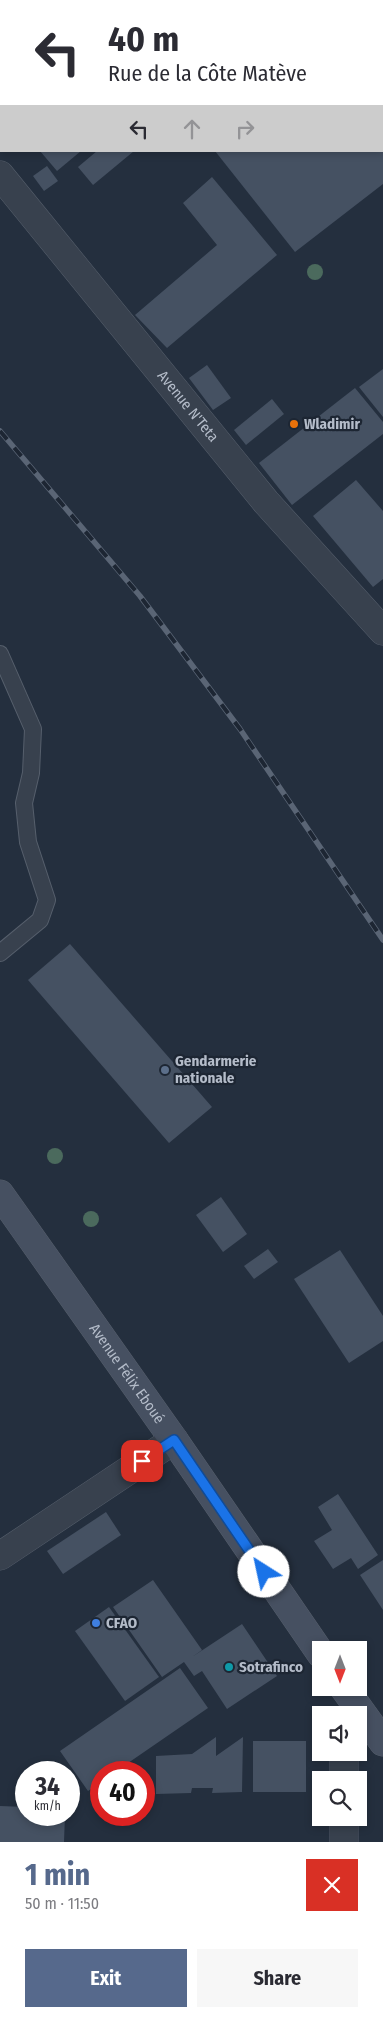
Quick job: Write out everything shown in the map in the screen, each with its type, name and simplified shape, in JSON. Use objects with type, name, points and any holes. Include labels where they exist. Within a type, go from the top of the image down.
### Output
[{"type":"street","name":"Avenue N'Teta","points":[[0,175],[266,502],[383,631]]},
{"type":"street","name":"Avenue Félix Eboué","points":[[0,1194],[174,1440],[312,1641]]},
{"type":"street","points":[[0,1556],[174,1440]]},
{"type":"street","points":[[351,1696],[383,1742]]},
{"type":"street","points":[[344,1826],[344,1842]]},
{"type":"lane","points":[[0,654],[33,729],[31,773],[24,803],[28,842],[47,900],[40,920],[0,953]]},
{"type":"building","points":[[41,152],[80,152],[57,171]]},
{"type":"building","points":[[96,152],[133,152],[93,185],[78,167]]},
{"type":"building","points":[[216,152],[383,152],[383,184],[295,252]]},
{"type":"building","points":[[47,166],[58,181],[44,191],[33,176]]},
{"type":"building","points":[[212,177],[277,255],[167,348],[135,315],[217,245],[183,203]]},
{"type":"building","points":[[207,365],[231,398],[213,410],[189,378]]},
{"type":"building","points":[[383,369],[383,417],[359,387]]},
{"type":"building","points":[[355,388],[383,422],[383,434],[292,505],[259,463]]},
{"type":"building","points":[[272,399],[284,414],[246,445],[234,430]]},
{"type":"building","points":[[356,480],[383,511],[383,579],[373,587],[313,516]]},
{"type":"building","points":[[70,944],[212,1107],[169,1143],[28,980]]},
{"type":"building","points":[[221,1197],[247,1234],[223,1252],[196,1215]]},
{"type":"building","points":[[268,1249],[278,1262],[254,1279],[244,1266]]},
{"type":"building","points":[[340,1250],[383,1316],[383,1341],[349,1363],[294,1279]]},
{"type":"building","points":[[338,1494],[378,1555],[358,1569],[351,1558],[333,1569],[314,1541],[332,1530],[318,1507]]},
{"type":"building","points":[[106,1512],[121,1535],[63,1574],[47,1551]]},
{"type":"building","points":[[383,1560],[383,1610],[360,1575]]},
{"type":"building","points":[[153,1580],[202,1650],[192,1657],[242,1624],[277,1676],[227,1709],[202,1671],[194,1676],[184,1662],[162,1677],[113,1607]]},
{"type":"building","points":[[109,1607],[159,1677],[125,1701],[75,1631]]},
{"type":"building","points":[[180,1668],[208,1708],[131,1761],[90,1761],[90,1790],[88,1791],[80,1780],[80,1761],[67,1761],[60,1751]]},
{"type":"building","points":[[216,1737],[216,1756],[243,1737],[242,1792],[212,1793],[213,1788],[192,1788],[191,1793],[156,1794],[156,1756],[192,1754]]},
{"type":"building","points":[[253,1741],[306,1741],[306,1792],[253,1792]]},
{"type":"building","points":[[0,1806],[15,1807],[15,1826],[65,1826],[64,1842],[0,1842]]},
{"type":"railway","points":[[0,431],[140,596],[240,729],[383,940]]},
{"type":"place","name":"Wladimir","points":[[294,424]]},
{"type":"place","name":"Gendarmerie nationale","points":[[165,1070]]},
{"type":"place","name":"CFAO","points":[[96,1623]]},
{"type":"place","name":"Sotrafinco","points":[[229,1667]]},
{"type":"route","points":[[142,1461],[174,1440],[264,1572]]}]
